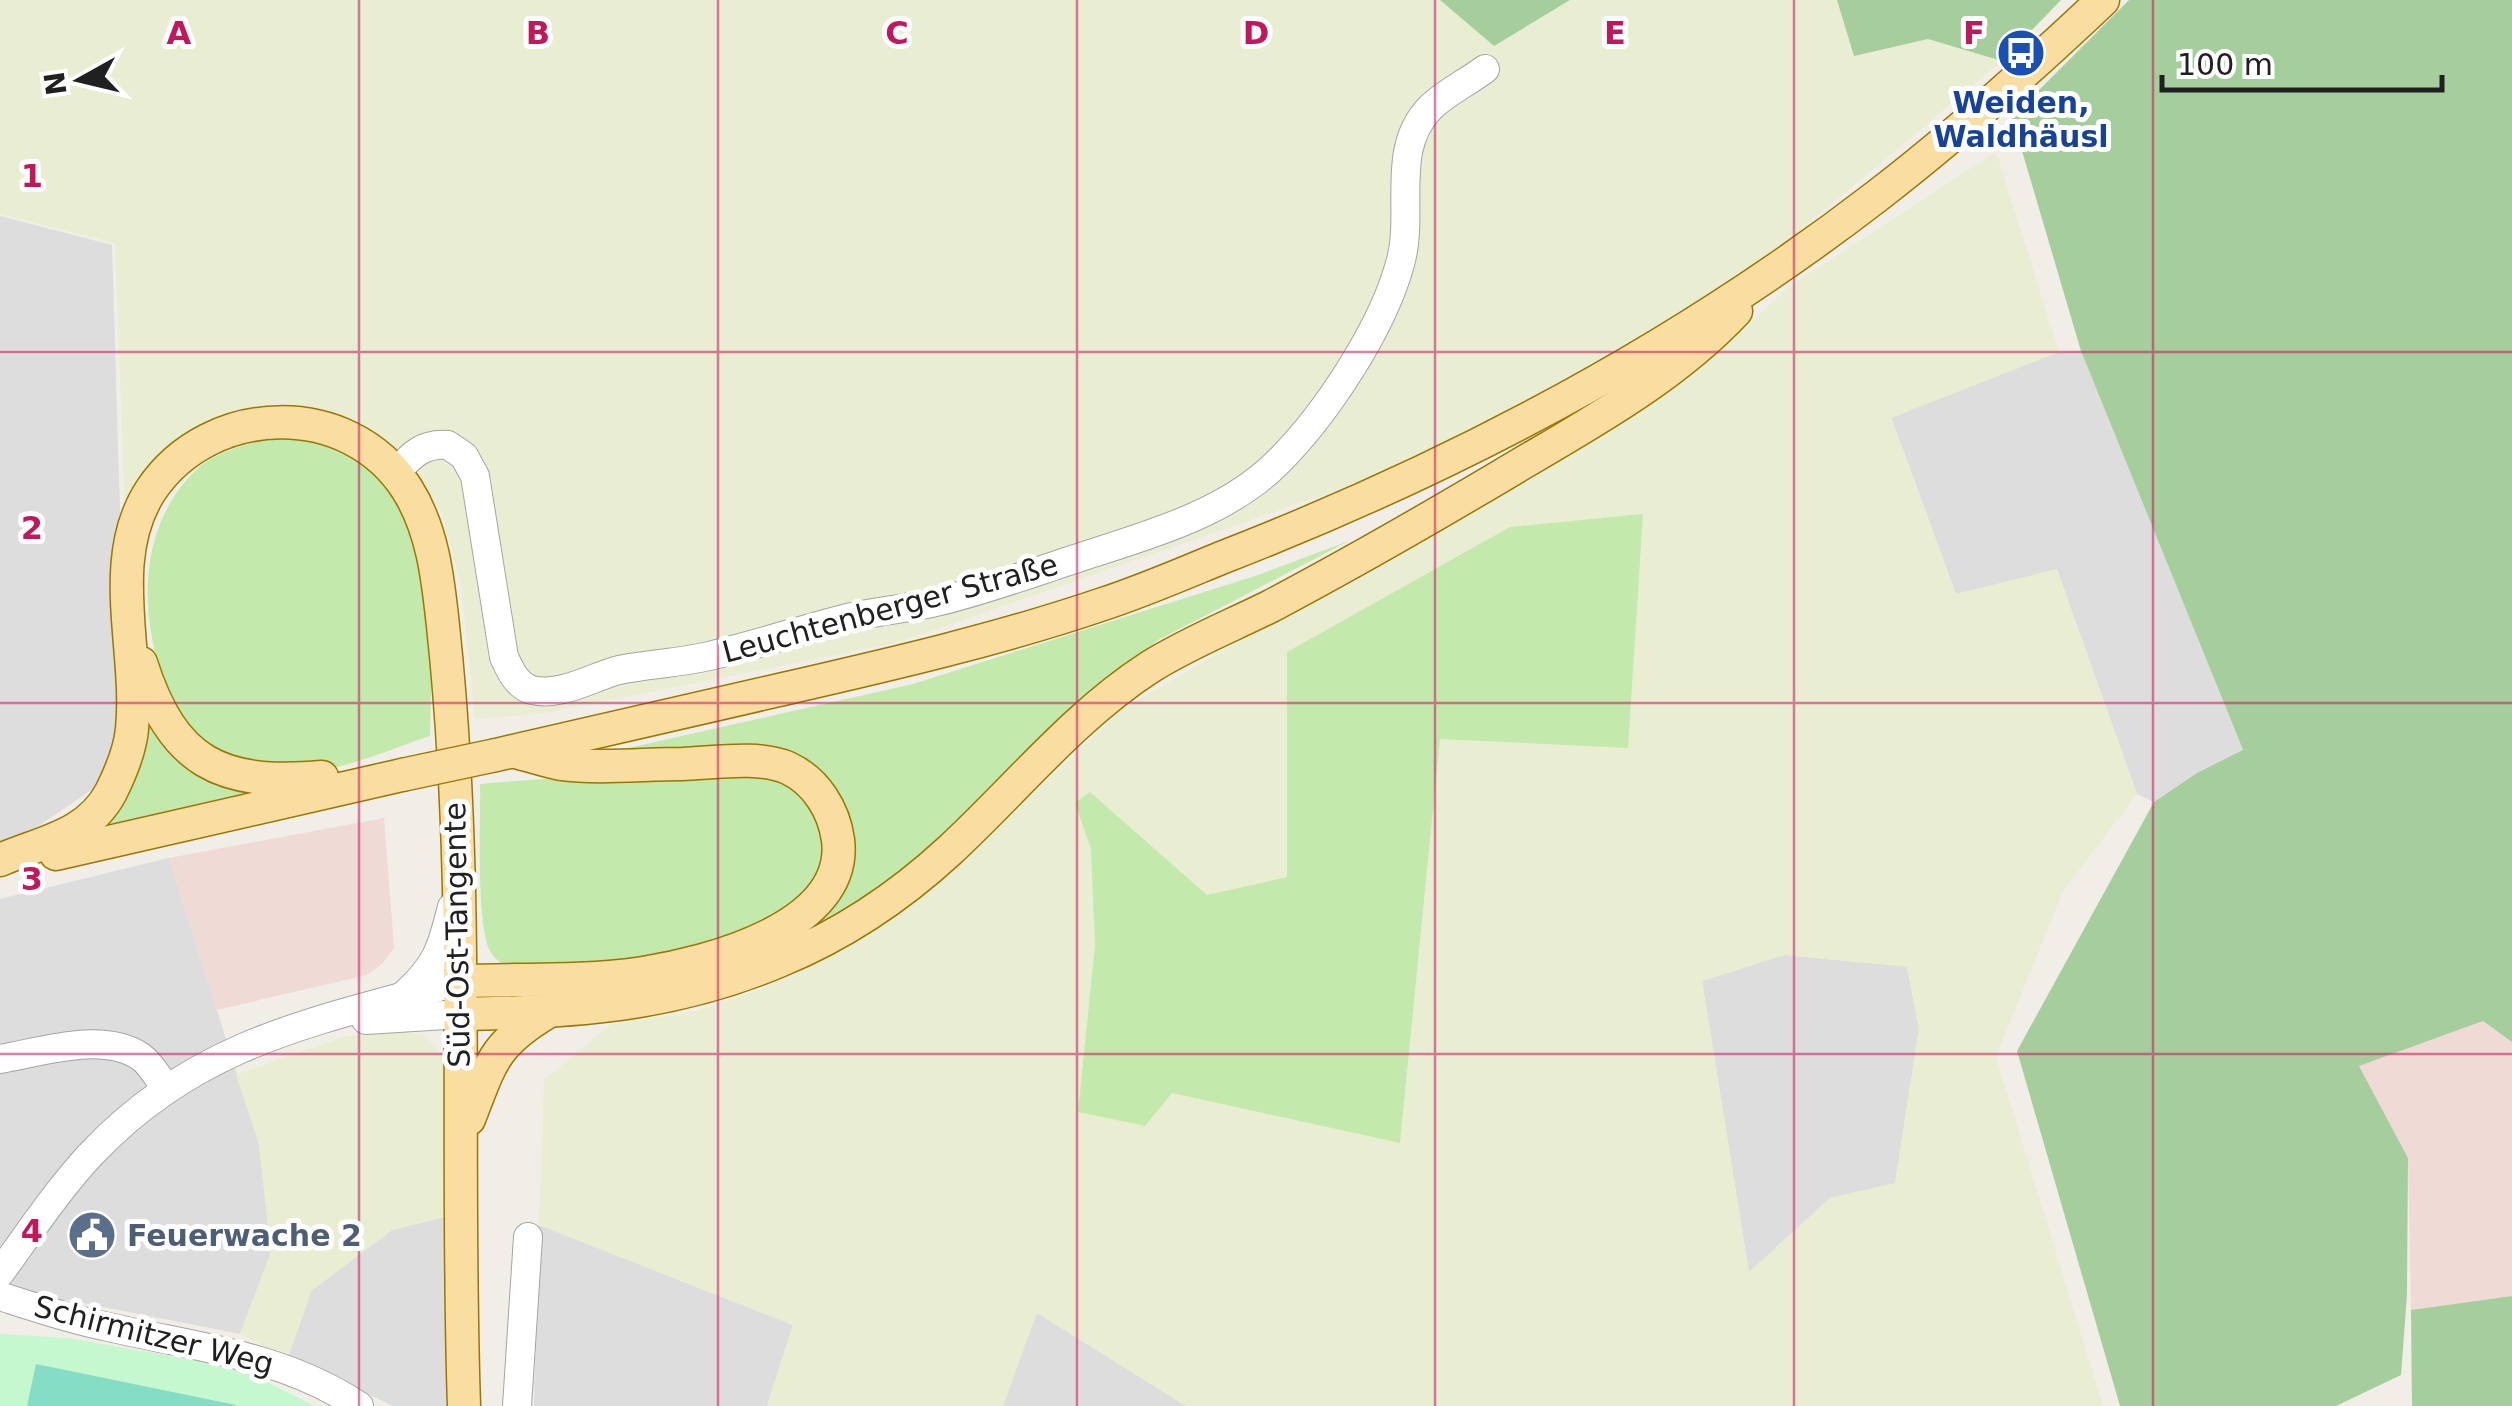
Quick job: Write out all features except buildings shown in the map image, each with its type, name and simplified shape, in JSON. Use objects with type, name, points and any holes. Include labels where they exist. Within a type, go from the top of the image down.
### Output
[{"type":"main road","points":[[0,864],[924,657],[1122,597],[1292,530],[1423,473],[1664,340],[1773,271],[1878,196],[2005,90],[2104,0]]},
{"type":"main road","points":[[460,997],[548,1012],[654,1001],[722,984],[842,932],[948,852],[1105,701],[1150,668],[1410,530],[1581,428],[1712,337],[1773,271]]},
{"type":"main road","points":[[0,864],[84,826],[108,797],[125,762],[132,730],[129,547],[153,487],[180,458],[203,442],[248,424],[274,420],[321,426],[360,443],[396,474]]},
{"type":"main road","name":"Süd-Ost-Tangente","points":[[396,474],[420,516],[437,566],[446,654],[460,997],[464,1406]]},
{"type":"main road","points":[[129,625],[156,706],[168,727],[208,761],[230,773],[256,778],[389,778]]},
{"type":"main road","points":[[460,997],[641,973],[717,955],[797,920],[815,904],[836,868],[836,824],[824,799],[806,779],[784,766],[740,762],[562,764],[504,753]]},
{"type":"main road","points":[[462,1137],[498,1050],[514,1032],[548,1012]]},
{"type":"street","name":"Leuchtenberger Straße","points":[[396,474],[426,446],[448,445],[470,464],[504,657],[513,676],[527,689],[543,691],[618,671],[705,657],[852,617],[936,602],[1134,540],[1196,516],[1249,487],[1276,464],[1346,376],[1390,293],[1402,259],[1407,151],[1414,131],[1430,108],[1485,69]]},
{"type":"street","points":[[402,997],[426,976],[440,952],[457,886]]},
{"type":"street","points":[[0,1273],[92,1153],[166,1088],[240,1046],[300,1026],[402,997],[460,997]]},
{"type":"street","points":[[300,1026],[460,997]]},
{"type":"street","points":[[0,1058],[78,1046],[121,1048],[140,1056],[166,1088]]},
{"type":"street","points":[[517,1406],[528,1238]]},
{"type":"street","name":"Schirmitzer Weg","points":[[0,1296],[102,1326],[231,1351],[274,1364],[308,1377],[359,1406]]},
{"type":"shaded area","points":[[0,216],[112,245],[125,678],[124,741],[102,783],[25,835],[0,841]]},
{"type":"shaded area","points":[[2081,351],[2243,751],[2197,773],[2154,802],[2137,794],[2057,570],[1956,594],[1891,417],[2059,352]]},
{"type":"shaded area","points":[[384,818],[394,948],[382,964],[367,975],[217,1010],[169,858]]},
{"type":"shaded area","points":[[169,858],[259,1144],[271,1252],[240,1334],[68,1300],[0,1304],[0,899]]},
{"type":"shaded area","points":[[1784,955],[1907,966],[1919,1029],[1895,1184],[1830,1198],[1749,1273],[1702,981]]},
{"type":"shaded area","points":[[2483,1021],[2512,1042],[2512,1296],[2411,1310],[2408,1158],[2359,1066]]},
{"type":"shaded area","points":[[445,1217],[449,1406],[393,1406],[288,1357],[311,1291],[392,1230]]},
{"type":"shaded area","points":[[539,1225],[793,1325],[767,1406],[534,1406]]},
{"type":"shaded area","points":[[1036,1312],[1186,1406],[1003,1406]]},
{"type":"green space","points":[[0,0],[1440,0],[1494,46],[1570,0],[1837,0],[1854,55],[1928,39],[2002,61],[1762,262],[1433,457],[899,642],[546,713],[475,719],[461,585],[441,512],[418,476],[365,427],[324,410],[277,404],[220,416],[169,444],[125,512],[115,243],[0,214]]},
{"type":"green space","points":[[1440,0],[1570,0],[1494,46]]},
{"type":"green space","points":[[1837,0],[2061,0],[2002,61],[1928,39],[1854,56]]},
{"type":"green space","points":[[2129,0],[2512,0],[2512,1042],[2483,1021],[2359,1066],[2408,1158],[2407,1294],[2401,1375],[2336,1406],[2120,1406],[2017,1051],[2154,802],[2197,773],[2243,750],[2081,351],[2012,117]]},
{"type":"green space","points":[[1996,152],[2059,352],[1891,418],[1956,594],[2057,569],[2137,794],[2063,891],[1996,1057],[2103,1406],[1186,1406],[1037,1313],[1003,1406],[767,1406],[793,1325],[539,1225],[544,1080],[611,1024],[688,1013],[757,991],[826,959],[887,922],[947,874],[1124,708],[1234,644],[1359,579],[1744,329],[1788,287]],"holes":[[[1287,652],[1440,738],[1400,1143],[1171,1093],[1095,946],[1090,792],[1207,896],[1288,876]],[[1784,955],[1907,967],[1919,1029],[1895,1183],[1830,1198],[1749,1272],[1702,981]]]},
{"type":"green space","points":[[274,437],[315,440],[356,454],[406,507],[433,603],[430,736],[338,767],[282,771],[216,754],[198,742],[180,717],[167,689],[151,632],[148,602],[153,544],[177,492],[197,469],[223,453]]},
{"type":"green space","points":[[1643,514],[1628,748],[1440,739],[1400,1143],[1172,1093],[1145,1126],[1078,1112],[1095,946],[1091,849],[1075,803],[1090,792],[1207,895],[1287,877],[1287,652],[1510,527]]},
{"type":"green space","points":[[1349,541],[1158,640],[908,876],[798,942],[839,901],[850,864],[818,778],[584,758],[913,684],[1258,575]]},
{"type":"green space","points":[[144,696],[274,792],[76,841]]},
{"type":"green space","points":[[773,774],[808,793],[829,862],[795,912],[700,954],[517,972],[492,954],[481,900],[480,784],[579,776]]},
{"type":"green space","points":[[401,1031],[424,1036],[446,1058],[445,1217],[392,1230],[312,1290],[288,1357],[240,1334],[271,1252],[259,1144],[236,1075],[342,1037]]},
{"type":"green space","points":[[2512,1296],[2512,1406],[2412,1406],[2411,1310]]},
{"type":"green space","points":[[0,1334],[68,1338],[239,1368],[315,1406],[0,1406]]},
{"type":"green space","points":[[36,1364],[236,1405],[27,1406]]},
{"type":"place","name":"Weiden, Waldhäusl","points":[[2021,53]]},
{"type":"place","name":"Feuerwache 2","points":[[92,1235]]}]
